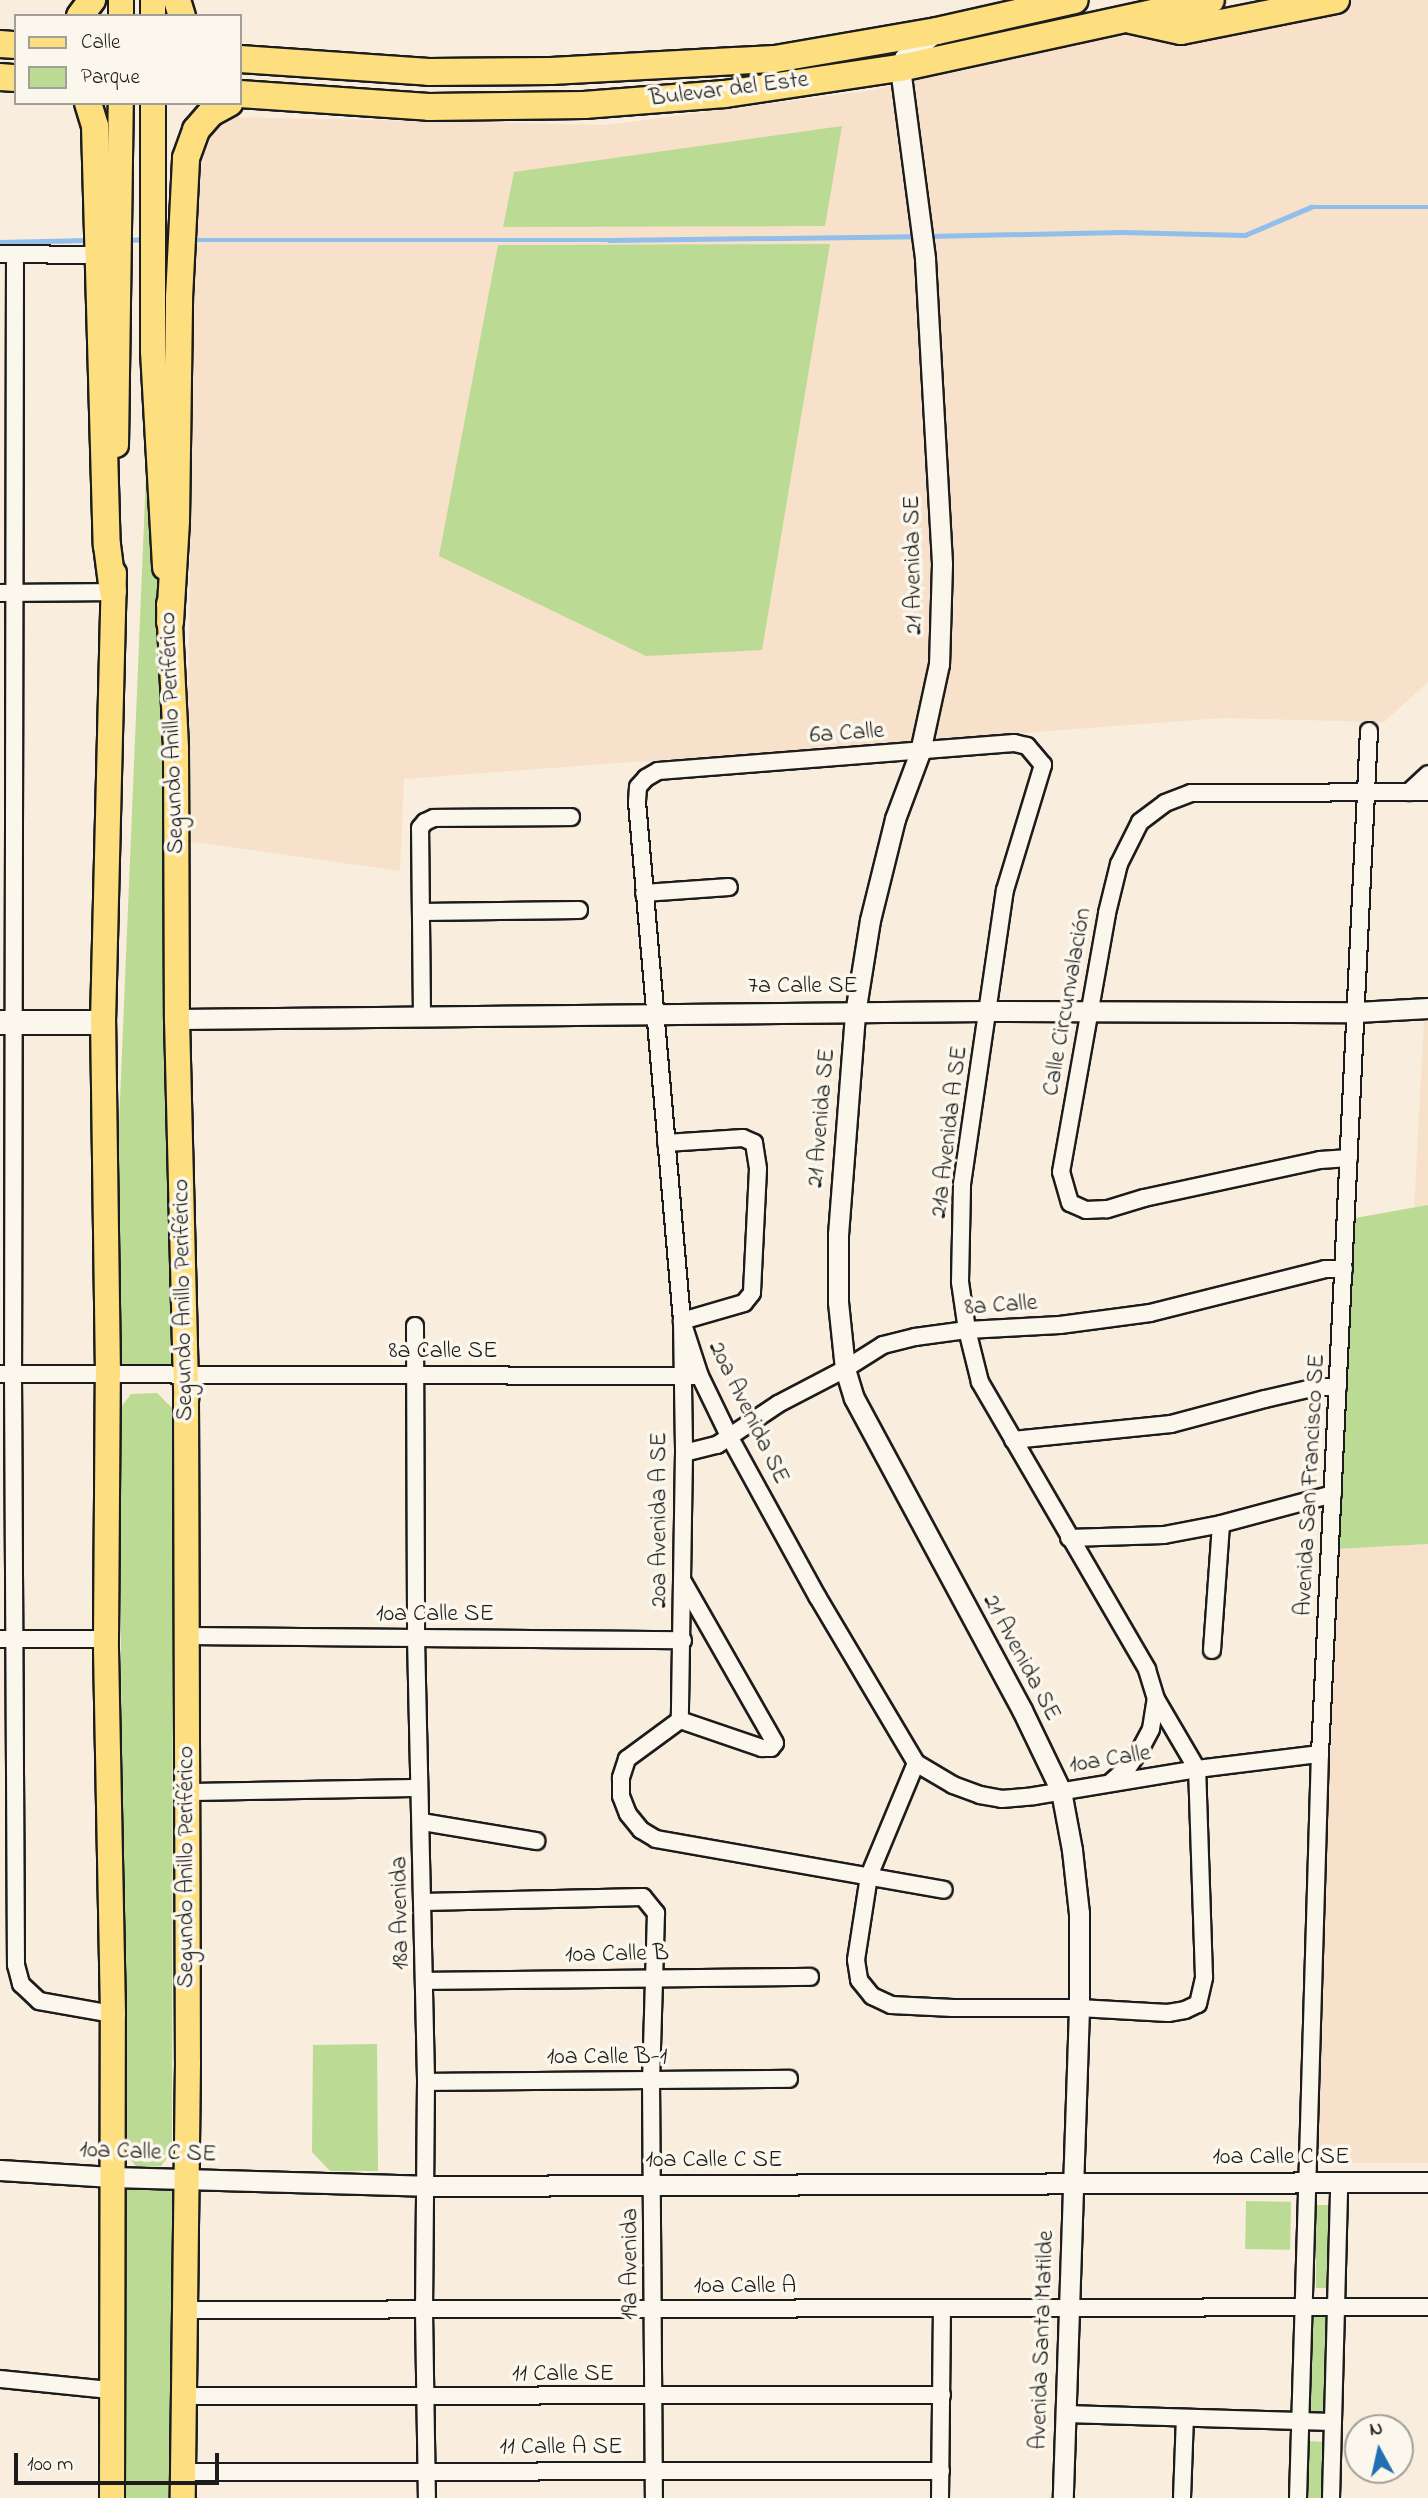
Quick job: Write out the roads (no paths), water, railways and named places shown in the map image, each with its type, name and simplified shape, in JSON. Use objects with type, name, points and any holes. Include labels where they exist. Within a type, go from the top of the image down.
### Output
[{"type":"highway","name":"Bulevar del Este","points":[[242,59],[429,72],[551,71],[775,59],[937,32],[1075,0]]},
{"type":"highway","name":"Bulevar del Este","points":[[246,96],[429,107],[584,105],[725,94],[900,68],[1211,0]]},
{"type":"highway","points":[[1126,19],[1181,31],[1336,0]]},
{"type":"highway","points":[[89,105],[94,126],[107,545],[113,592]]},
{"type":"highway","points":[[170,622],[176,520],[179,275],[186,158],[196,130],[211,114],[226,105]]},
{"type":"main road","points":[[112,2498],[113,2014],[106,1639],[108,1374],[103,1022],[121,105]]},
{"type":"main road","name":"Segundo Anillo Periférico","points":[[153,105],[157,452],[170,622],[176,749],[177,1018],[185,1375],[187,1792],[183,2498]]},
{"type":"main road","points":[[7,1022],[103,1022]]},
{"type":"street","points":[[900,68],[904,58],[937,32]]},
{"type":"street","name":"21 Avenida SE","points":[[900,68],[925,259],[942,564],[939,664],[920,752],[891,832],[870,920],[855,1014],[838,1234],[838,1303],[845,1369],[854,1398],[1022,1710],[1061,1791],[1072,1850],[1079,1913],[1079,2008],[1072,2184]]},
{"type":"street","points":[[100,255],[7,254],[8,1964],[21,1984],[39,2001],[113,2014]]},
{"type":"street","points":[[8,593],[113,592]]},
{"type":"street","name":"Avenida San Francisco SE","points":[[1298,2498],[1320,1754],[1370,731]]},
{"type":"street","name":"6a Calle","points":[[646,778],[666,770],[1014,743],[1027,746],[1043,765]]},
{"type":"street","name":"21a Avenida A SE","points":[[1043,765],[1004,890],[962,1184],[960,1282],[967,1330],[980,1382],[1147,1669],[1156,1699]]},
{"type":"street","points":[[1409,792],[1428,774]]},
{"type":"street","name":"20a Avenida SE","points":[[646,778],[638,788],[637,802],[682,1321],[700,1376],[729,1436],[817,1596],[916,1763]]},
{"type":"street","name":"Calle Circunvalación","points":[[1349,1158],[1320,1160],[1239,1177],[1107,1209],[1086,1210],[1070,1203],[1061,1172],[1088,1012],[1119,864],[1140,822],[1165,803],[1191,793],[1428,792]]},
{"type":"street","points":[[422,1015],[420,828],[434,818],[571,817]]},
{"type":"street","points":[[644,892],[729,887]]},
{"type":"street","points":[[421,912],[579,911]]},
{"type":"street","name":"7a Calle SE","points":[[177,1018],[988,1011],[1357,1012],[1428,1008]]},
{"type":"street","points":[[666,1143],[743,1138],[754,1143],[757,1153],[752,1293],[744,1303],[682,1321]]},
{"type":"street","name":"8a Calle","points":[[684,1453],[717,1445],[778,1404],[845,1369],[883,1345],[915,1336],[1060,1325],[1150,1313],[1325,1269],[1344,1269]]},
{"type":"street","name":"20a Avenida A SE","points":[[680,1720],[684,1453],[682,1321]]},
{"type":"street","name":"18a Avenida","points":[[415,1326],[416,1638],[426,2082],[424,2311],[428,2397],[427,2498]]},
{"type":"street","points":[[6,1374],[108,1374]]},
{"type":"street","name":"8a Calle SE","points":[[108,1374],[700,1376]]},
{"type":"street","points":[[1013,1440],[1171,1424],[1291,1393],[1338,1387]]},
{"type":"street","points":[[1069,1538],[1164,1535],[1221,1524],[1333,1494]]},
{"type":"street","points":[[1212,1650],[1221,1524]]},
{"type":"street","points":[[682,1581],[772,1735],[774,1746],[762,1748],[680,1720],[627,1759],[621,1777],[621,1796],[628,1814],[641,1830],[656,1839],[944,1890]]},
{"type":"street","name":"10a Calle SE","points":[[186,1636],[682,1640]]},
{"type":"street","points":[[7,1639],[106,1639]]},
{"type":"street","points":[[916,1763],[869,1876],[856,1960],[859,1980],[872,1996],[891,2005],[1079,2008],[1168,2013],[1198,2004],[1204,1976],[1197,1769],[1156,1699]]},
{"type":"street","points":[[1110,1783],[1129,1766],[1141,1748],[1151,1729],[1156,1699]]},
{"type":"street","name":"10a Calle","points":[[916,1763],[953,1785],[980,1795],[1002,1799],[1197,1769],[1320,1754]]},
{"type":"street","points":[[187,1792],[419,1788]]},
{"type":"street","points":[[422,1822],[536,1841]]},
{"type":"street","name":"19a Avenida","points":[[424,1902],[643,1897],[656,1913],[651,2080],[655,2310],[654,2498]]},
{"type":"street","name":"10a Calle B","points":[[424,1981],[810,1977]]},
{"type":"street","name":"10a Calle B-1","points":[[426,2082],[789,2079]]},
{"type":"street","name":"10a Calle C SE","points":[[0,2170],[186,2180],[425,2186],[1428,2182]]},
{"type":"street","points":[[1331,2498],[1339,2182]]},
{"type":"street","name":"Avenida Santa Matilde","points":[[1063,2498],[1072,2184]]},
{"type":"street","name":"10a Calle A","points":[[184,2310],[1067,2310],[1428,2307]]},
{"type":"street","points":[[940,2498],[942,2310]]},
{"type":"street","points":[[0,2379],[111,2390]]},
{"type":"street","name":"11 Calle SE","points":[[184,2396],[654,2398],[942,2395]]},
{"type":"street","points":[[1065,2414],[1332,2422]]},
{"type":"street","points":[[1182,2498],[1185,2418]]},
{"type":"street","name":"11 Calle A SE","points":[[183,2472],[940,2471]]},
{"type":"waterway","points":[[928,236],[1122,232],[1245,235],[1311,207],[1428,207]]},
{"type":"waterway","points":[[190,240],[609,240],[916,236]]},
{"type":"waterway","points":[[127,240],[146,239]]},
{"type":"waterway","points":[[0,242],[90,240]]}]
